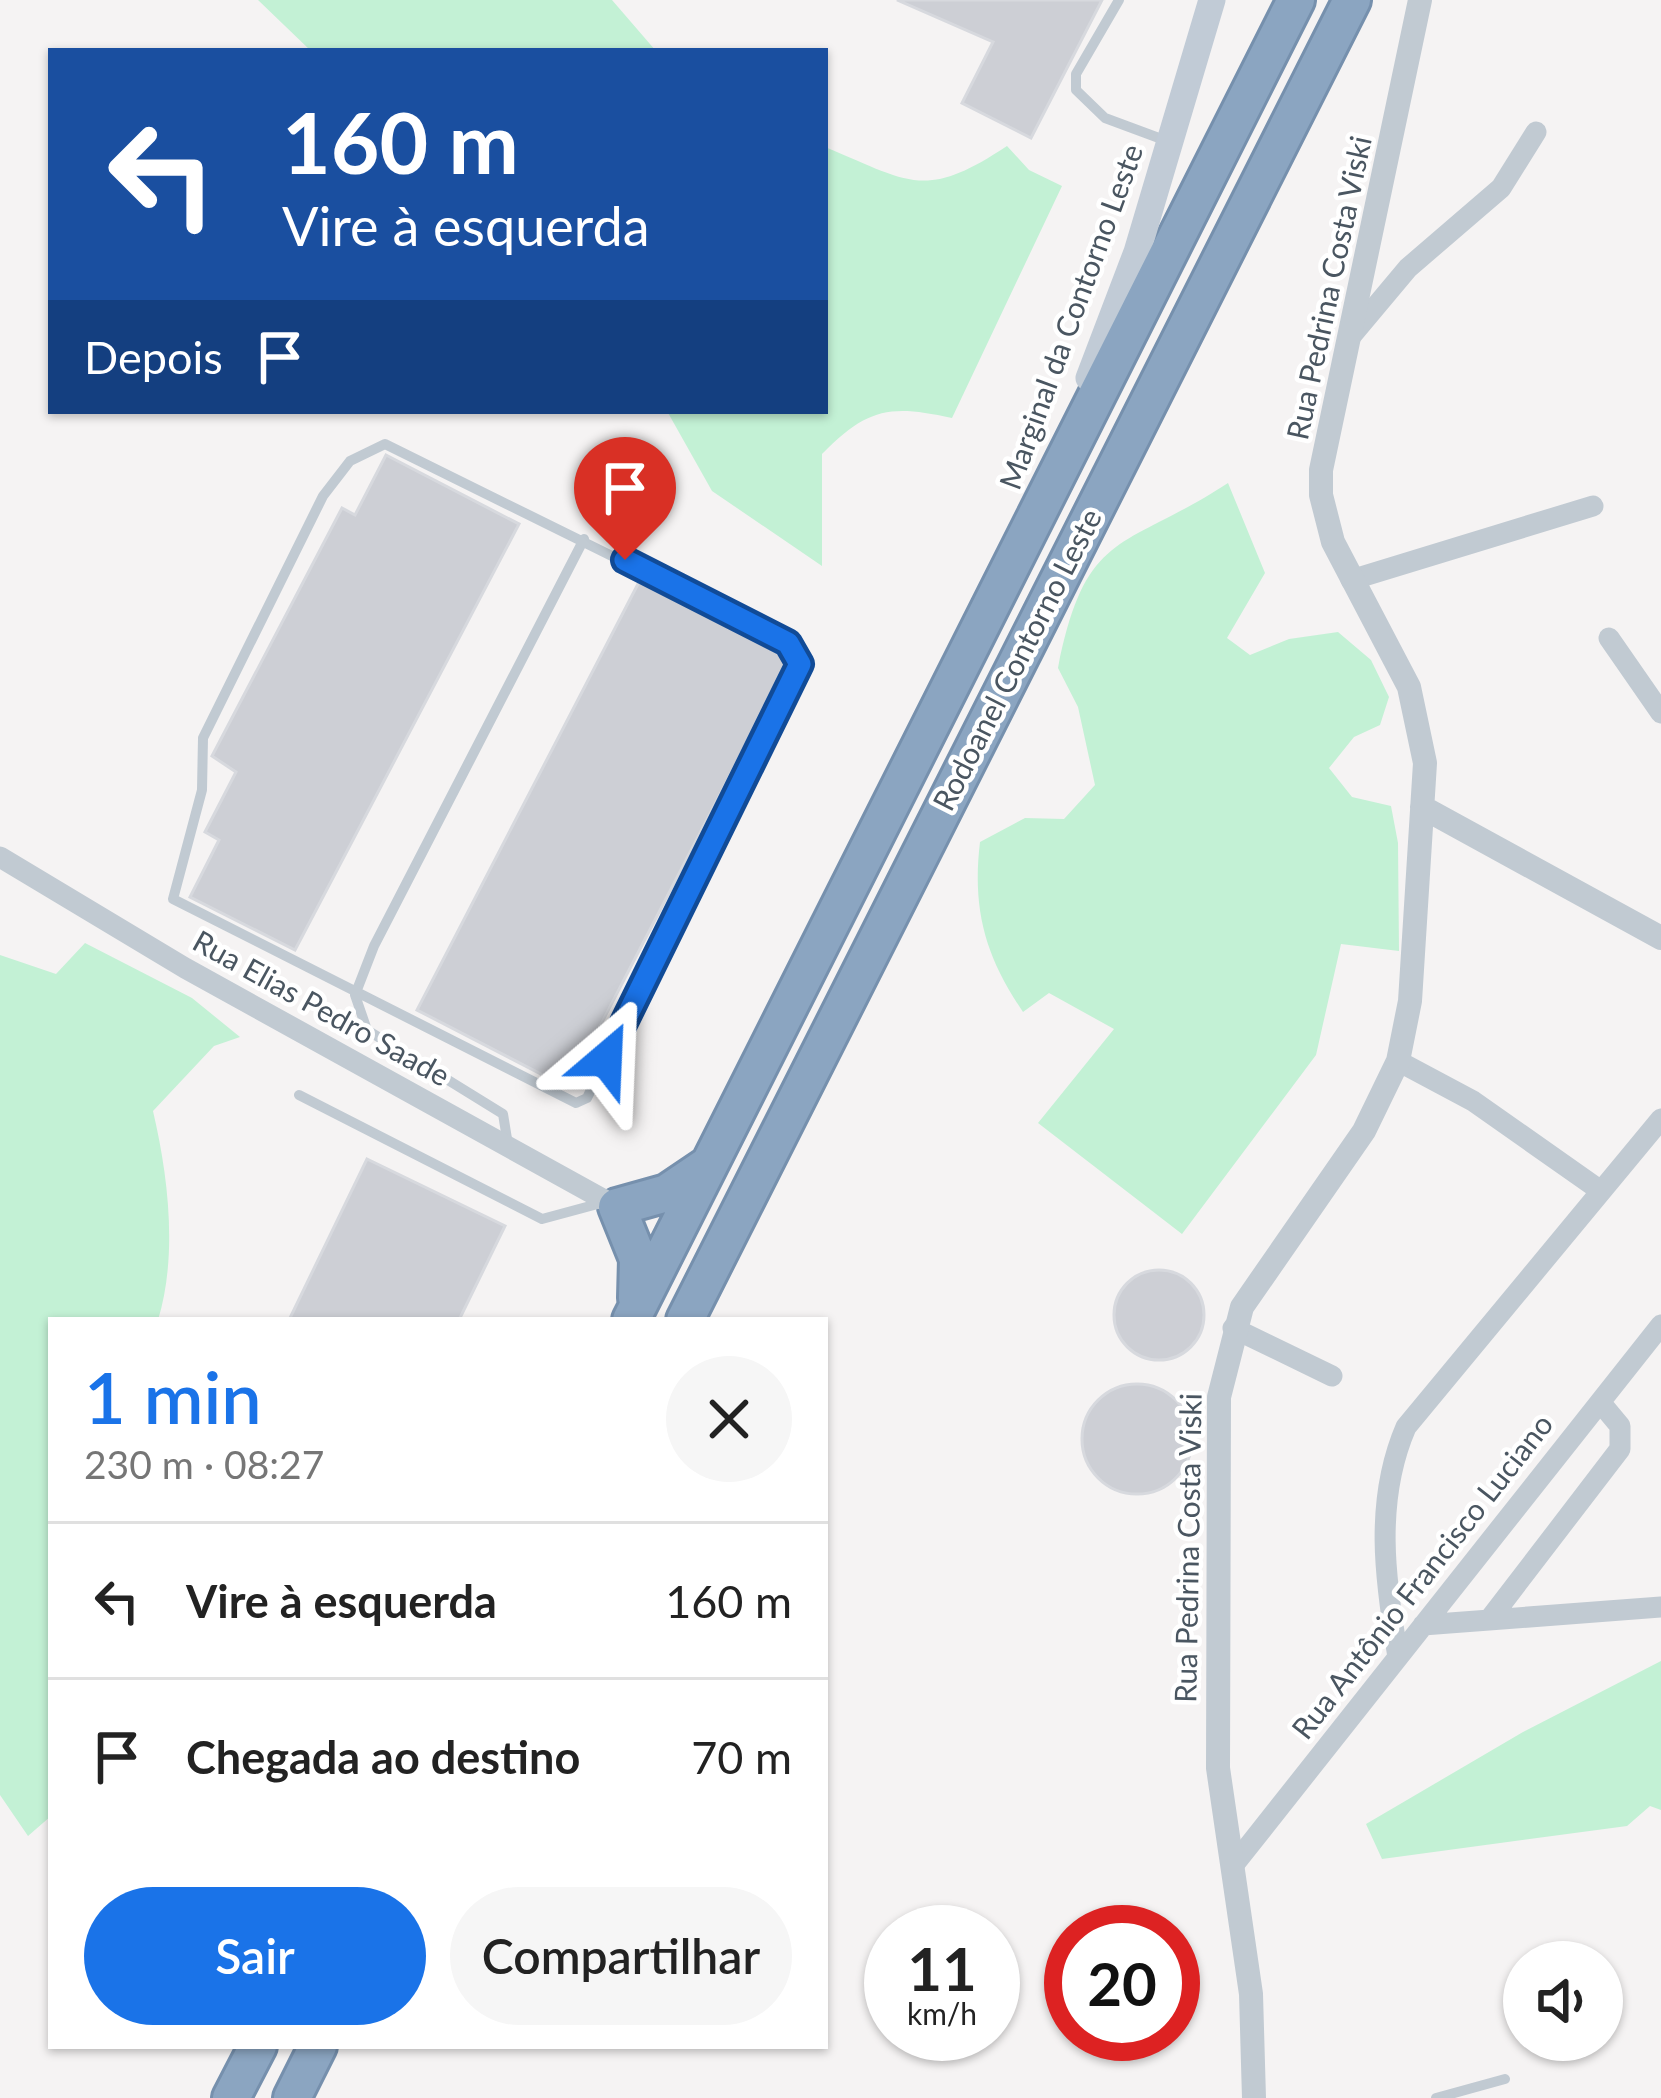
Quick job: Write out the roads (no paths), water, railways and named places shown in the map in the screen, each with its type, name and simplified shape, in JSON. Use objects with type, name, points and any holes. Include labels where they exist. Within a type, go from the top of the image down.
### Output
[{"type":"highway","name":"Rodoanel Contorno Leste","points":[[634,1315],[1296,0]]},
{"type":"highway","name":"Rodoanel Contorno Leste","points":[[687,1317],[1352,0]]},
{"type":"highway","points":[[634,1315],[638,1259],[611,1204],[668,1193],[710,1164]]},
{"type":"highway","points":[[231,2098],[256,2049]]},
{"type":"highway","points":[[292,2098],[316,2049]]},
{"type":"main road","name":"Marginal da Contorno Leste","points":[[1034,518],[1123,291],[1212,0]]},
{"type":"street","name":"Rua Pedrina Costa Viski","points":[[1254,2098],[1252,1994],[1218,1768],[1215,1490],[1219,1396],[1234,1328],[1252,1288],[1372,1119],[1398,1061],[1409,1000],[1425,763],[1417,710],[1351,580],[1321,495],[1324,444],[1420,0]]},
{"type":"street","points":[[1351,336],[1408,268],[1501,188],[1536,132]]},
{"type":"street","points":[[1351,580],[1593,506]]},
{"type":"street","points":[[1609,638],[1661,713]]},
{"type":"street","points":[[1422,807],[1660,940]]},
{"type":"street","name":"Rua Elias Pedro Saade","points":[[0,857],[611,1204]]},
{"type":"street","points":[[1398,1061],[1473,1101],[1601,1191]]},
{"type":"street","points":[[1398,1657],[1386,1588],[1385,1520],[1394,1463],[1406,1427],[1661,1119]]},
{"type":"street","name":"Rua Antônio Francisco Luciano","points":[[1232,1867],[1661,1325]]},
{"type":"street","points":[[1234,1328],[1332,1376]]},
{"type":"street","points":[[1489,1620],[1620,1449],[1620,1426],[1600,1402]]},
{"type":"street","points":[[1424,1624],[1661,1607]]},
{"type":"lane","points":[[1119,0],[1076,74],[1076,91],[1105,118],[1170,142]]},
{"type":"lane","points":[[385,444],[788,643],[800,664],[586,1098],[576,1103],[560,1099],[355,994],[173,899],[202,790],[203,738],[313,516],[350,460],[385,444]]},
{"type":"lane","points":[[508,1148],[503,1114],[367,1030],[355,994],[584,539]]},
{"type":"lane","points":[[299,1095],[542,1219],[611,1204]]},
{"type":"lane","points":[[1436,2098],[1504,2079]]}]
